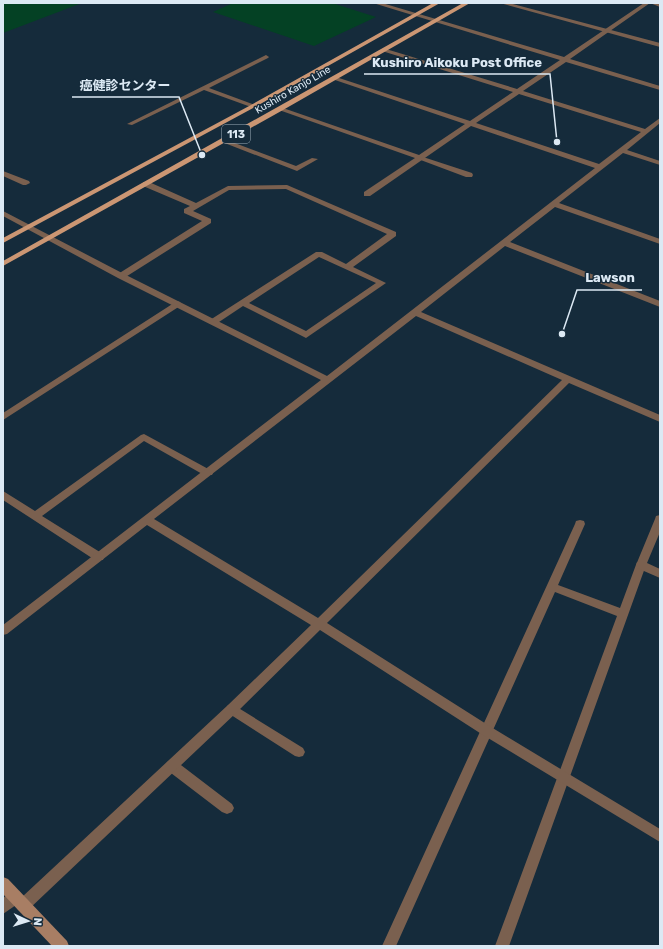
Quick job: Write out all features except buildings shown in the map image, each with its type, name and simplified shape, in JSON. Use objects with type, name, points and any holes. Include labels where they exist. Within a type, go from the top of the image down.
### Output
[{"type":"main road","name":"Kushiro Kanjo Line","points":[[3,241],[253,106],[437,3]]},
{"type":"main road","name":"Kushiro Kanjo Line","points":[[3,264],[467,3]]},
{"type":"street","points":[[376,3],[660,88]]},
{"type":"street","points":[[503,3],[660,45]]},
{"type":"street","points":[[367,194],[648,3]]},
{"type":"street","points":[[653,3],[660,5]]},
{"type":"street","points":[[384,50],[646,131]]},
{"type":"street","points":[[130,124],[266,57]]},
{"type":"street","points":[[334,78],[600,166]]},
{"type":"street","points":[[204,88],[253,106]]},
{"type":"street","points":[[281,109],[469,175]]},
{"type":"street","points":[[3,631],[328,380],[660,120]]},
{"type":"street","points":[[224,141],[297,169],[314,159]]},
{"type":"street","points":[[621,150],[660,162]]},
{"type":"street","points":[[3,173],[26,183]]},
{"type":"street","points":[[146,184],[196,206]]},
{"type":"street","points":[[121,276],[208,221],[187,211],[228,188],[287,187],[393,234],[347,267]]},
{"type":"street","points":[[554,204],[660,242]]},
{"type":"street","points":[[3,213],[30,226],[121,276],[328,380]]},
{"type":"street","points":[[504,243],[660,304]]},
{"type":"street","points":[[213,322],[319,254],[382,283],[306,335],[243,303]]},
{"type":"street","points":[[3,417],[177,304]]},
{"type":"street","points":[[414,312],[660,419]]},
{"type":"street","points":[[3,907],[19,901],[172,766],[568,379]]},
{"type":"street","points":[[35,516],[144,437],[208,473]]},
{"type":"street","points":[[3,495],[99,558]]},
{"type":"street","points":[[502,946],[641,565],[660,519]]},
{"type":"street","points":[[147,520],[319,624],[488,731],[660,836]]},
{"type":"street","points":[[389,946],[488,731],[580,524]]},
{"type":"street","points":[[641,565],[660,574]]},
{"type":"street","points":[[552,587],[623,614]]},
{"type":"street","points":[[232,709],[299,752]]},
{"type":"street","points":[[172,766],[227,808]]},
{"type":"street","points":[[3,884],[62,946]]},
{"type":"green space","points":[[3,3],[82,3],[3,33]]},
{"type":"green space","points":[[233,3],[332,3],[376,17],[314,46],[213,12]]},
{"type":"place","name":"Kushiro Aikoku Post Office","points":[[557,142]]},
{"type":"place","name":"癌健診センター","points":[[202,155]]},
{"type":"place","name":"Lawson","points":[[562,334]]}]
